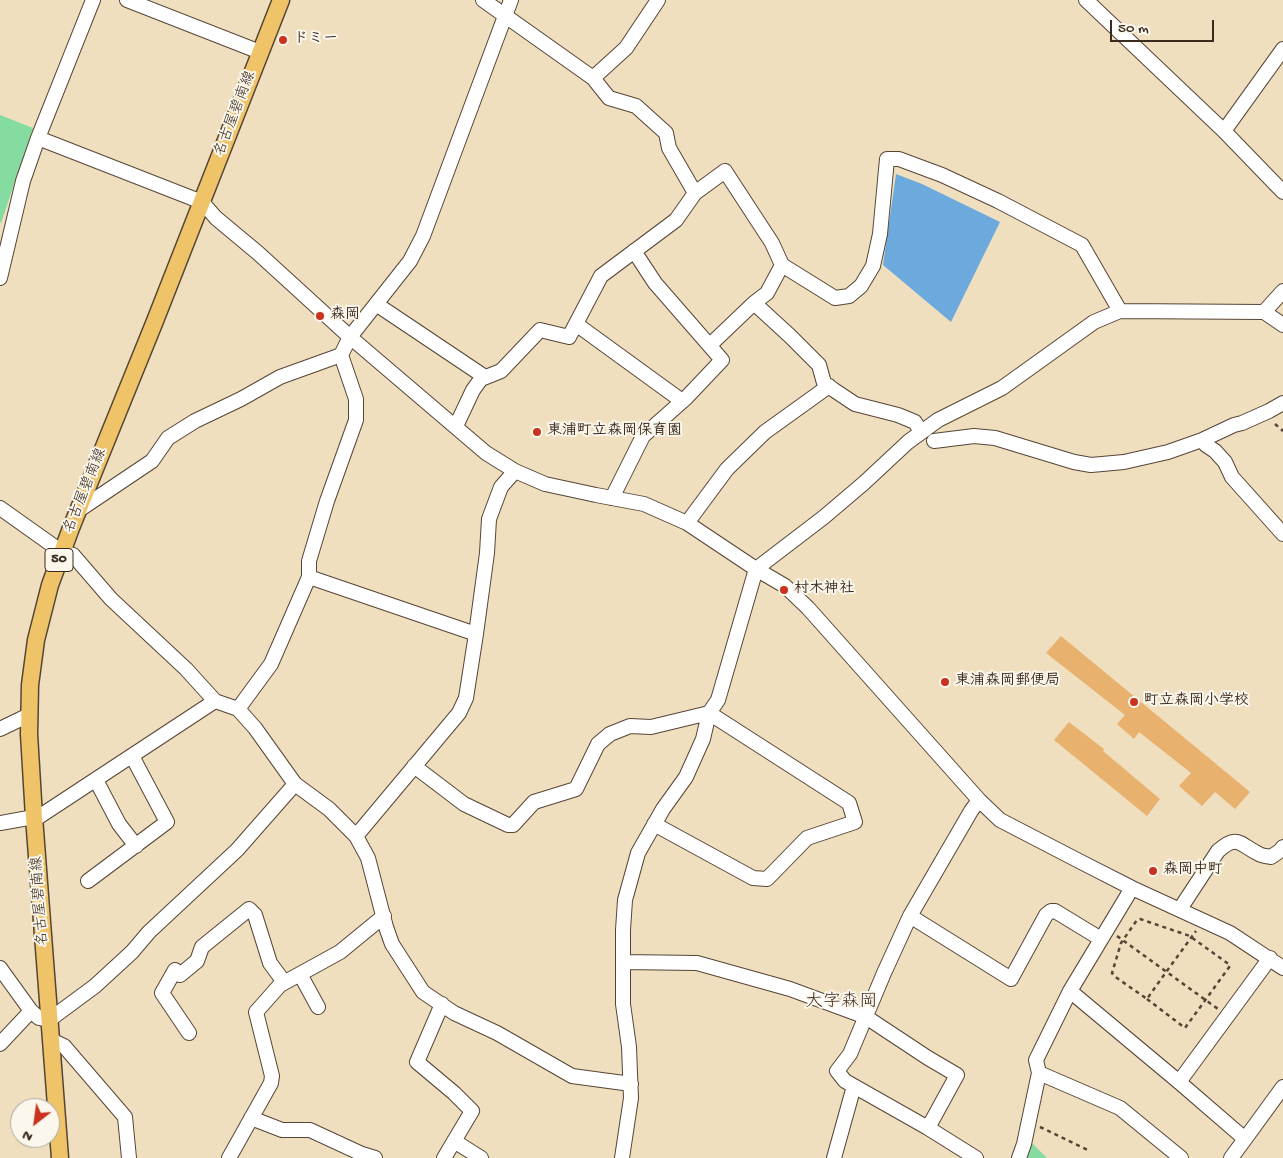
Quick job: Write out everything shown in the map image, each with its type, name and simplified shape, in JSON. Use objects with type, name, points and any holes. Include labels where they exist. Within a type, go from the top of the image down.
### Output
[{"type":"main road","name":"名古屋碧南線","points":[[60,1158],[29,734],[30,685],[36,640],[50,586],[62,552],[202,202],[280,0]]},
{"type":"street","points":[[0,278],[23,182],[38,138],[93,0]]},
{"type":"street","points":[[126,0],[260,52]]},
{"type":"street","points":[[483,0],[593,78],[609,98],[636,106],[666,133],[669,148],[695,194]]},
{"type":"street","points":[[79,510],[152,461],[168,438],[195,420],[241,399],[280,376],[341,355],[350,337],[410,261],[423,236],[511,0]]},
{"type":"street","points":[[593,78],[626,48],[658,0]]},
{"type":"street","points":[[1086,0],[1224,131],[1283,192]]},
{"type":"street","points":[[1224,131],[1283,49]]},
{"type":"street","points":[[38,138],[202,202],[216,218],[258,253],[350,337],[486,453],[515,471],[544,484],[644,504],[687,523],[785,586],[808,608],[979,800],[1000,820],[1132,888],[1230,933],[1283,968]]},
{"type":"street","points":[[456,426],[473,390],[481,378],[501,371],[540,330],[569,337],[601,276],[676,220],[695,194],[725,171],[772,243],[782,266],[834,298],[849,296],[861,286],[873,266],[880,234],[887,159],[900,159],[998,202],[1082,245],[1120,311]]},
{"type":"street","points":[[612,498],[643,436],[682,401],[722,360],[655,284],[634,251]]},
{"type":"street","points":[[710,346],[754,303],[767,293],[782,266]]},
{"type":"street","points":[[1264,312],[1283,291]]},
{"type":"street","points":[[754,303],[819,365],[824,382],[828,386],[855,404],[898,415],[914,422],[921,432]]},
{"type":"street","points":[[376,304],[485,377]]},
{"type":"street","points":[[622,1158],[632,1098],[629,1047],[623,1004],[624,900],[638,853],[663,809],[686,777],[703,739],[709,713],[718,700],[756,569],[824,517],[921,432],[938,420],[1002,388],[1094,322],[1120,311],[1264,312],[1283,325]]},
{"type":"street","points":[[576,324],[682,401]]},
{"type":"street","points":[[238,709],[271,664],[309,577],[309,561],[327,501],[356,420],[356,399],[341,355]]},
{"type":"street","points":[[687,523],[727,469],[765,432],[828,386]]},
{"type":"street","points":[[934,441],[974,436],[995,438],[1074,462],[1091,465],[1124,462],[1168,452],[1202,440],[1264,414],[1283,403]]},
{"type":"street","points":[[1202,440],[1215,451],[1224,462],[1232,477],[1283,534]]},
{"type":"street","points":[[356,836],[459,713],[466,698],[487,553],[489,519],[501,487],[515,471]]},
{"type":"street","points":[[0,508],[62,552],[73,555],[111,599],[186,669],[215,701],[238,709],[255,728],[295,784],[329,809],[356,836],[368,858],[392,944],[423,992],[454,1013],[498,1033],[572,1076],[631,1084]]},
{"type":"street","points":[[309,577],[476,634]]},
{"type":"street","points":[[0,823],[34,819],[215,701]]},
{"type":"street","points":[[414,766],[464,804],[508,825],[513,825],[534,802],[576,789],[598,744],[610,734],[630,726],[651,727],[709,713],[849,803],[855,822],[807,838],[767,879],[753,878],[654,824]]},
{"type":"street","points":[[0,728],[29,715]]},
{"type":"street","points":[[88,881],[168,822],[132,756]]},
{"type":"street","points":[[96,780],[119,824],[136,846]]},
{"type":"street","points":[[0,968],[31,1011],[39,1018],[50,1020],[95,986],[132,952],[149,932],[237,850],[295,784]]},
{"type":"street","points":[[976,1158],[928,1128],[845,1081],[837,1071],[850,1054],[910,916],[979,800]]},
{"type":"street","points":[[1180,909],[1218,851],[1226,844],[1240,842],[1260,855],[1271,857],[1283,847]]},
{"type":"street","points":[[1019,1158],[1024,1144],[1039,1073],[1036,1060],[1070,991],[1132,888]]},
{"type":"street","points":[[189,1033],[162,993],[175,970],[180,975],[197,961],[202,948],[249,909],[255,915],[270,963],[284,982]]},
{"type":"street","points":[[910,916],[1011,979],[1046,915],[1051,912],[1055,911],[1104,934]]},
{"type":"street","points":[[229,1158],[271,1084],[272,1076],[256,1012],[284,982],[340,952],[384,916]]},
{"type":"street","points":[[1179,1082],[1270,958]]},
{"type":"street","points":[[623,962],[697,963],[790,989],[866,1017],[957,1076],[928,1128]]},
{"type":"street","points":[[300,974],[318,1006]]},
{"type":"street","points":[[1070,991],[1246,1139]]},
{"type":"street","points":[[442,1004],[416,1062],[454,1092],[472,1111],[444,1158]]},
{"type":"street","points":[[0,1044],[31,1011]]},
{"type":"street","points":[[51,1040],[64,1046],[125,1117],[129,1158]]},
{"type":"street","points":[[1039,1073],[1120,1108],[1181,1158]]},
{"type":"street","points":[[834,1158],[854,1086]]},
{"type":"street","points":[[1231,1158],[1283,1087]]},
{"type":"street","points":[[251,1118],[282,1130],[310,1130],[366,1156]]},
{"type":"street","points":[[454,1141],[481,1158]]},
{"type":"path","points":[[1140,919],[1192,937],[1230,966],[1185,1028],[1114,976],[1112,973],[1122,940],[1137,920],[1140,919]]},
{"type":"path","points":[[1146,999],[1198,928]]},
{"type":"path","points":[[1104,934],[1122,940],[1227,1016]]},
{"type":"path","points":[[1028,1122],[1090,1151]]},
{"type":"green space","points":[[0,115],[33,128],[1,223],[0,222]]},
{"type":"green space","points":[[1032,1143],[1047,1158],[1026,1158]]},
{"type":"water","points":[[896,174],[922,184],[1000,222],[951,322],[883,265]]},
{"type":"building","points":[[1061,636],[1250,792],[1235,809],[1215,792],[1202,806],[1179,786],[1191,773],[1139,732],[1134,739],[1117,724],[1125,715],[1046,653]]},
{"type":"building","points":[[1069,722],[1104,749],[1103,751],[1160,799],[1147,816],[1054,740]]},
{"type":"place","name":"ドミー","points":[[283,40]]},
{"type":"place","name":"森岡","points":[[320,316]]},
{"type":"place","name":"東浦町立森岡保育園","points":[[537,432]]},
{"type":"place","name":"村木神社","points":[[784,590]]},
{"type":"place","name":"東浦森岡郵便局","points":[[945,682]]},
{"type":"place","name":"町立森岡小学校","points":[[1134,702]]},
{"type":"place","name":"森岡中町","points":[[1153,871]]},
{"type":"district","name":"大字森岡","points":[[841,1003]]}]
